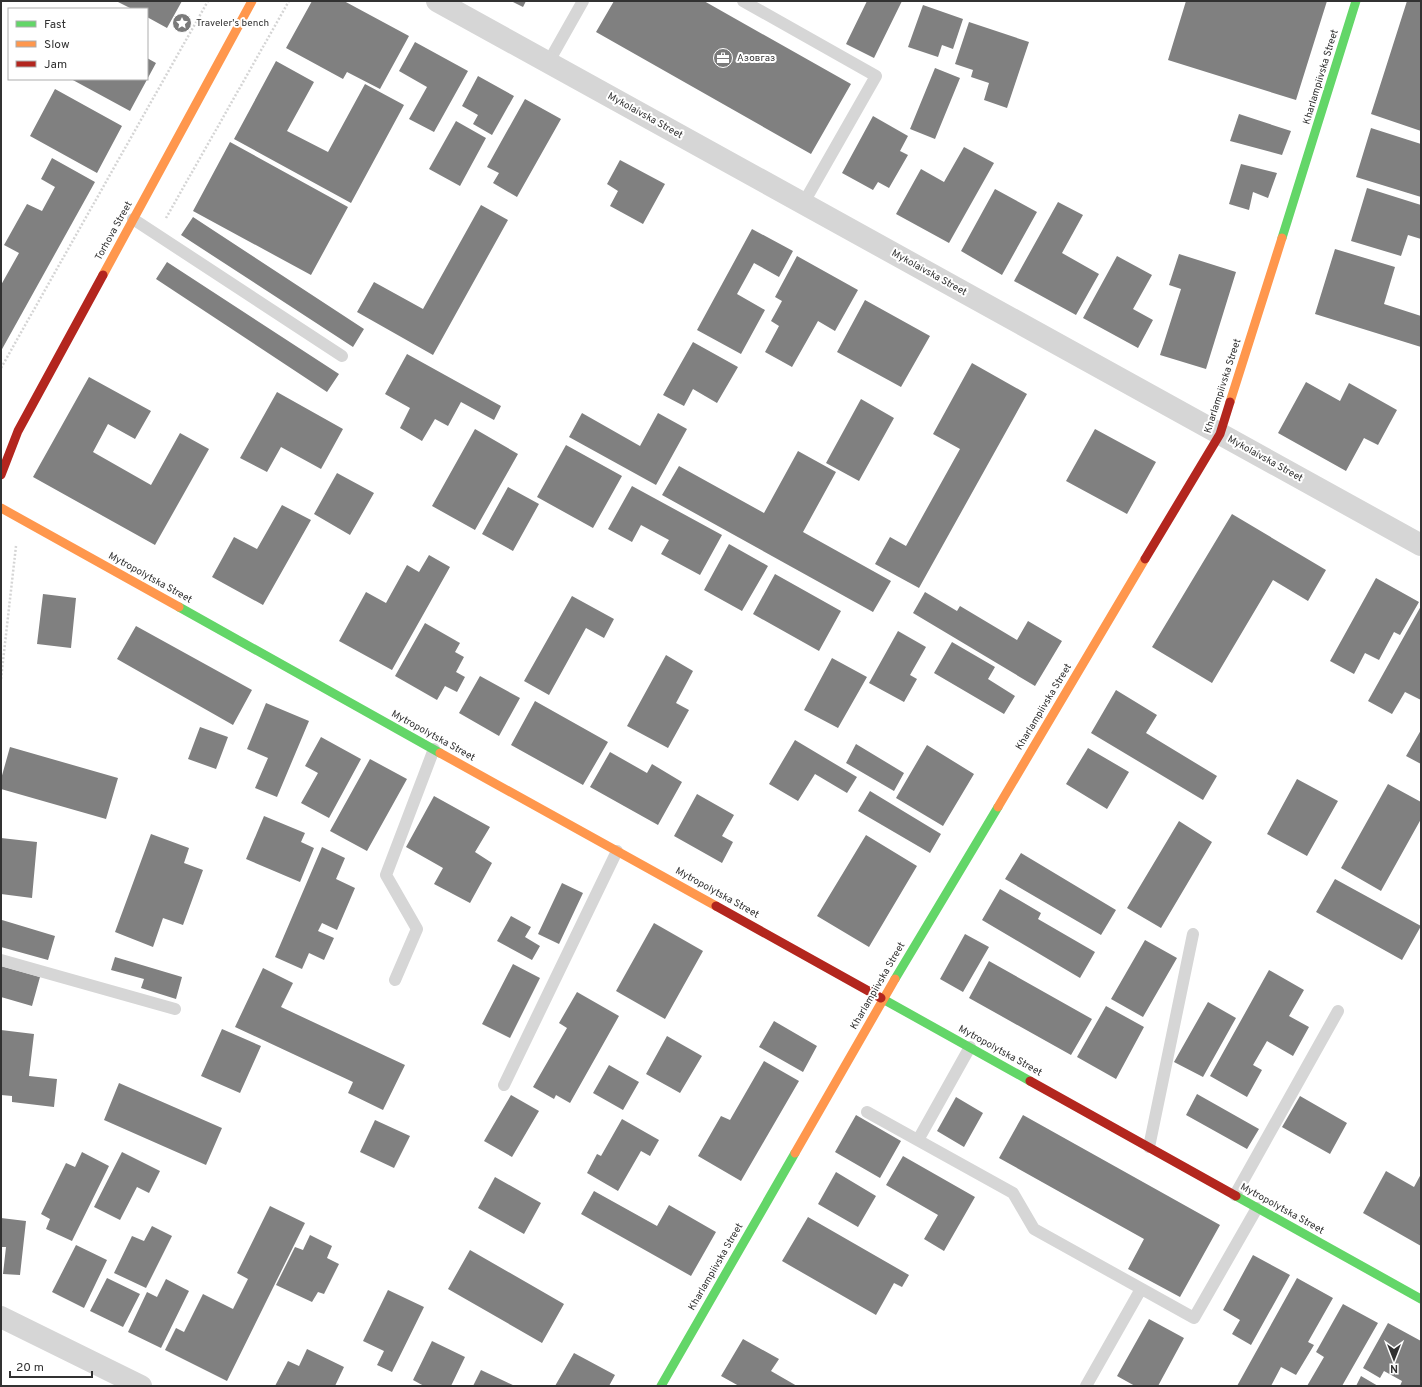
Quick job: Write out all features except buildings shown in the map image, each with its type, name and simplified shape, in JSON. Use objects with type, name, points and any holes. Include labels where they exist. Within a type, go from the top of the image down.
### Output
[{"type":"street","name":"Torhova Street","points":[[1,475],[18,431],[252,1]]},
{"type":"street","name":"Mykolaivska Street","points":[[437,1],[1421,545]]},
{"type":"street","name":"Kharlampiivska Street","points":[[661,1386],[883,998],[1220,434],[1356,1]]},
{"type":"street","name":"Mytropolytska Street","points":[[1,508],[1421,1299]]},
{"type":"street","points":[[1,1317],[141,1386]]},
{"type":"lane","points":[[548,62],[583,1]]},
{"type":"lane","points":[[743,1],[876,76],[803,204]]},
{"type":"lane","points":[[133,219],[342,356]]},
{"type":"lane","points":[[395,980],[417,929],[386,875],[434,749]]},
{"type":"lane","points":[[504,1085],[617,851]]},
{"type":"lane","points":[[1149,1147],[1193,934]]},
{"type":"lane","points":[[1,960],[175,1009]]},
{"type":"lane","points":[[1235,1195],[1338,1011]]},
{"type":"lane","points":[[918,1140],[970,1047]]},
{"type":"lane","points":[[867,1112],[1013,1193],[1034,1229],[1194,1318],[1257,1208]]},
{"type":"lane","points":[[1086,1386],[1141,1289]]},
{"type":"path","points":[[1,368],[208,1]]},
{"type":"path","points":[[1,679],[16,546]]},
{"type":"traffic: fast","points":[[1282,238],[1356,1]]},
{"type":"traffic: fast","points":[[179,607],[440,753]]},
{"type":"traffic: fast","points":[[895,979],[998,807]]},
{"type":"traffic: fast","points":[[881,998],[1030,1081]]},
{"type":"traffic: fast","points":[[661,1386],[795,1153]]},
{"type":"traffic: fast","points":[[1236,1196],[1421,1299]]},
{"type":"traffic: slow","points":[[103,275],[252,1]]},
{"type":"traffic: slow","points":[[1230,402],[1282,238]]},
{"type":"traffic: slow","points":[[1,508],[179,607]]},
{"type":"traffic: slow","points":[[998,807],[1145,559]]},
{"type":"traffic: slow","points":[[440,753],[716,906]]},
{"type":"traffic: slow","points":[[795,1153],[895,979]]},
{"type":"traffic: jam","points":[[1,475],[18,431],[103,275]]},
{"type":"traffic: jam","points":[[1145,559],[1220,434],[1230,402]]},
{"type":"traffic: jam","points":[[716,906],[881,998]]},
{"type":"traffic: jam","points":[[1030,1081],[1236,1196]]},
{"type":"place","name":"Traveler's bench","points":[[182,23]]},
{"type":"place","name":"Азовгаз","points":[[723,58]]}]
